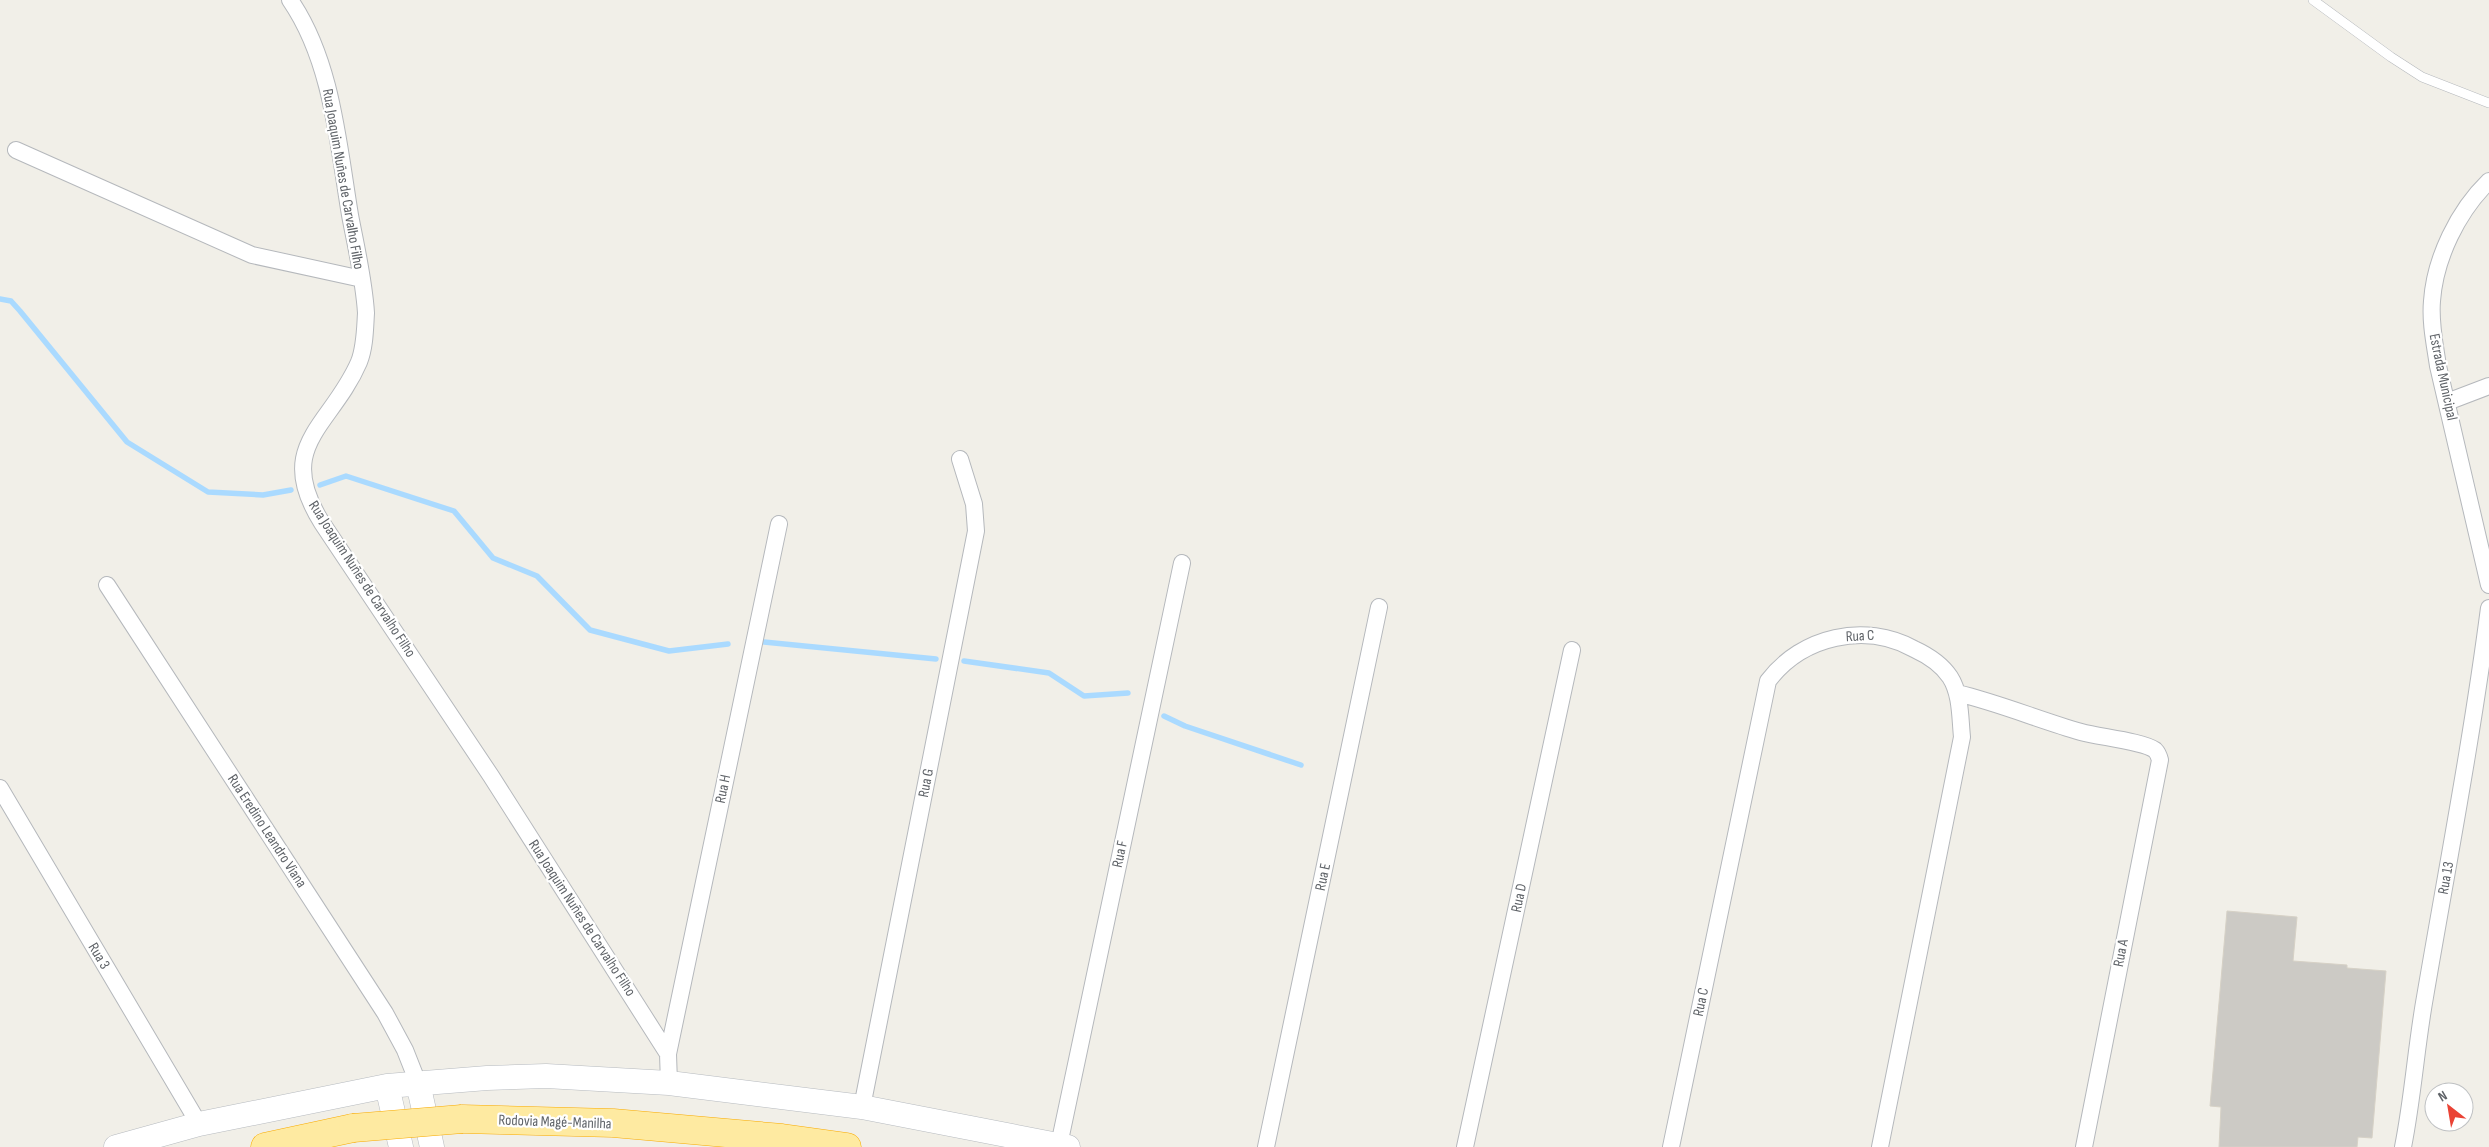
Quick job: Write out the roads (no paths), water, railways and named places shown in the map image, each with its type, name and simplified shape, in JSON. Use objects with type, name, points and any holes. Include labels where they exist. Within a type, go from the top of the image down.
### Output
[{"type":"highway","name":"Rodovia Magé-Manilha","points":[[265,1147],[353,1128],[462,1119],[613,1123],[782,1138],[847,1147]]},
{"type":"main road","points":[[116,1147],[199,1124],[387,1086],[546,1076],[669,1082],[862,1107],[1063,1146]]},
{"type":"main road","points":[[418,1083],[432,1147]]},
{"type":"main road","points":[[387,1086],[401,1147]]},
{"type":"street","name":"Rua Joaquim Nuñes de Carvalho Filho","points":[[290,0],[307,26],[323,70],[340,150],[366,313],[362,351],[350,379],[315,431],[304,455],[302,469],[307,495],[322,523],[492,776],[668,1054]]},
{"type":"street","points":[[16,150],[252,255],[362,279]]},
{"type":"street","name":"Estrada Municipal","points":[[2489,181],[2474,197],[2458,222],[2436,277],[2432,301],[2433,335],[2489,585]]},
{"type":"street","points":[[2447,402],[2489,386]]},
{"type":"street","name":"Rua G","points":[[862,1107],[976,531],[974,504],[960,459]]},
{"type":"street","name":"Rua H","points":[[668,1054],[779,524]]},
{"type":"street","name":"Rua F","points":[[1063,1146],[1182,563]]},
{"type":"street","name":"Rua Eredino Leandro Viana","points":[[107,584],[385,1013],[405,1050],[418,1083]]},
{"type":"street","name":"Rua E","points":[[1266,1147],[1379,607]]},
{"type":"street","name":"Rua 13","points":[[2403,1147],[2410,1112],[2424,1000],[2458,811],[2489,608]]},
{"type":"street","name":"Rua C","points":[[1671,1147],[1768,681],[1778,667],[1808,647],[1829,639],[1862,634],[1895,640],[1922,653],[1950,677],[1957,693],[1962,737],[1880,1147]]},
{"type":"street","name":"Rua D","points":[[1465,1147],[1572,650]]},
{"type":"street","name":"Rua A","points":[[1957,693],[1990,700],[2080,731],[2141,745],[2154,750],[2160,760],[2084,1147]]},
{"type":"street","name":"Rua 3","points":[[0,788],[199,1124]]},
{"type":"street","points":[[668,1054],[669,1082]]},
{"type":"lane","points":[[2313,0],[2391,57],[2422,77],[2489,103]]},
{"type":"waterway","points":[[0,299],[11,301],[20,311],[127,442],[208,492],[263,495],[291,490]]},
{"type":"waterway","points":[[320,485],[346,476],[454,511],[493,558],[537,576],[590,630],[669,651],[728,644]]},
{"type":"waterway","points":[[764,642],[936,659]]},
{"type":"waterway","points":[[964,661],[1049,673],[1084,696],[1128,693]]},
{"type":"waterway","points":[[1164,716],[1185,726],[1301,765]]}]
